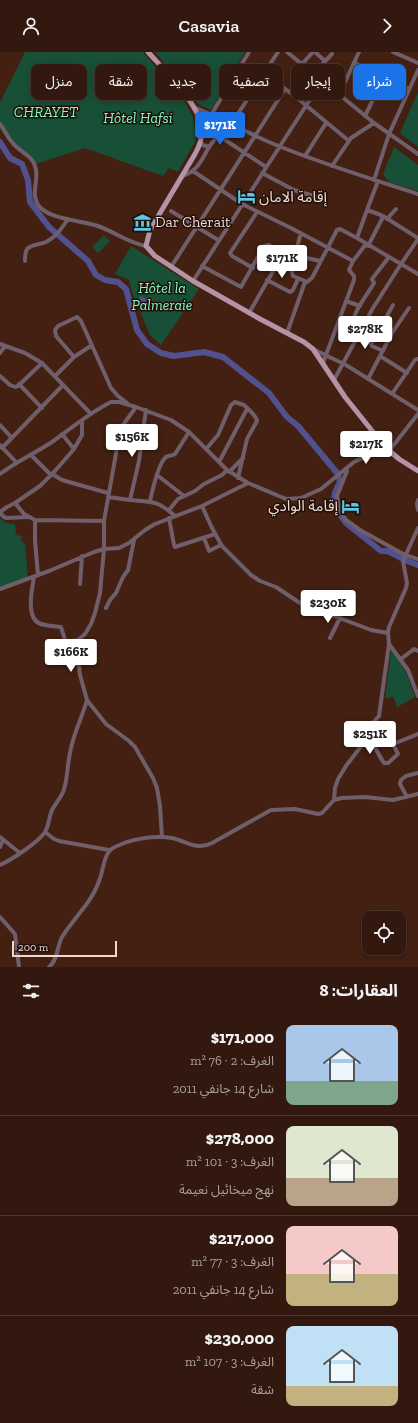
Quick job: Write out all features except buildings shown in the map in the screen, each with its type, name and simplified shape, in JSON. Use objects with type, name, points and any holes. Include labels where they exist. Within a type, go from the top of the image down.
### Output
[{"type":"main road","points":[[148,52],[195,108],[203,128],[200,144],[192,161],[150,230],[146,246],[152,253],[193,281],[304,342],[314,349],[345,397],[388,450],[418,472]]},
{"type":"street","points":[[249,52],[203,128],[218,135],[266,167]]},
{"type":"street","points":[[270,64],[278,52]]},
{"type":"street","points":[[287,52],[302,64],[314,52],[325,61]]},
{"type":"street","points":[[345,83],[359,52]]},
{"type":"street","points":[[393,52],[418,64]]},
{"type":"street","points":[[322,64],[332,54]]},
{"type":"street","points":[[355,62],[359,64]]},
{"type":"street","points":[[357,238],[367,210],[389,134],[409,89],[418,73]]},
{"type":"street","points":[[283,87],[349,141]]},
{"type":"street","points":[[171,267],[286,89]]},
{"type":"street","points":[[232,123],[247,100]]},
{"type":"street","points":[[193,281],[309,100]]},
{"type":"street","points":[[345,100],[374,123],[418,154]]},
{"type":"street","points":[[365,116],[373,100]]},
{"type":"street","points":[[195,108],[232,123],[279,146],[332,166],[418,194]]},
{"type":"street","points":[[305,156],[326,122]]},
{"type":"street","points":[[332,166],[351,138],[374,123]]},
{"type":"street","points":[[0,124],[16,147],[29,156],[35,166],[37,172],[35,200],[47,213],[97,225],[133,243],[146,246]]},
{"type":"street","points":[[183,176],[193,171],[218,135]]},
{"type":"street","points":[[200,144],[209,147]]},
{"type":"street","points":[[193,171],[242,204],[353,261]]},
{"type":"street","points":[[262,173],[294,190],[317,197]]},
{"type":"street","points":[[323,363],[354,280],[354,276],[349,270],[353,261],[367,245],[385,218],[396,209]]},
{"type":"street","points":[[334,380],[359,331],[418,238],[385,218],[367,210]]},
{"type":"street","points":[[171,211],[218,240]]},
{"type":"street","points":[[253,268],[232,256],[230,253],[257,212]]},
{"type":"street","points":[[25,262],[26,251],[28,248],[45,243],[54,237],[61,230],[68,219]]},
{"type":"street","points":[[301,233],[291,270],[293,276],[305,282],[310,281],[339,229],[418,274]]},
{"type":"street","points":[[202,266],[241,288],[266,245],[283,254],[320,261]]},
{"type":"street","points":[[249,313],[283,254]]},
{"type":"street","points":[[374,339],[354,328],[352,323],[374,283],[372,279],[389,257]]},
{"type":"street","points":[[267,280],[290,292],[293,290],[298,279]]},
{"type":"street","points":[[287,333],[305,282]]},
{"type":"street","points":[[346,301],[360,306]]},
{"type":"street","points":[[382,351],[371,344],[394,305]]},
{"type":"street","points":[[368,379],[382,351],[408,308]]},
{"type":"street","points":[[74,357],[56,336],[55,330],[58,326],[77,317],[81,321],[112,388],[118,396],[130,405]]},
{"type":"street","points":[[0,344],[25,353],[42,363],[90,413]]},
{"type":"street","points":[[55,376],[74,357],[92,345]]},
{"type":"street","points":[[0,352],[5,346]]},
{"type":"street","points":[[314,349],[342,363],[418,410]]},
{"type":"street","points":[[380,356],[406,373]]},
{"type":"street","points":[[392,394],[415,360],[418,359]]},
{"type":"street","points":[[0,376],[15,387],[42,363]]},
{"type":"street","points":[[19,384],[42,408]]},
{"type":"street","points":[[16,462],[1,446],[12,438],[63,385]]},
{"type":"street","points":[[0,474],[16,462],[31,455],[62,434],[90,413],[111,402],[119,402],[146,410],[171,420],[189,432],[228,471],[238,478],[280,497],[291,499],[301,498],[327,486],[348,469],[354,462],[388,450],[418,414]]},
{"type":"street","points":[[206,449],[218,435],[233,402],[244,405],[255,416],[257,421],[247,439],[238,478]]},
{"type":"street","points":[[35,520],[36,576],[30,601],[35,620],[40,624],[60,627],[66,641],[76,641],[88,630],[95,613],[100,593],[104,549],[104,521],[120,430],[136,407]]},
{"type":"street","points":[[219,462],[247,409]]},
{"type":"street","points":[[130,500],[139,461],[146,410]]},
{"type":"street","points":[[82,420],[82,436],[74,449],[52,475],[27,496],[7,507],[0,513],[7,518],[104,521]]},
{"type":"street","points":[[0,425],[12,438]]},
{"type":"street","points":[[150,501],[157,475],[164,460],[168,456],[175,454],[189,432]]},
{"type":"street","points":[[62,434],[74,449]]},
{"type":"street","points":[[31,455],[52,475],[62,480],[130,500],[150,501],[161,504],[175,516]]},
{"type":"street","points":[[169,510],[177,500],[222,475],[243,458]]},
{"type":"street","points":[[348,469],[337,496],[338,503],[344,517],[348,522],[404,558],[418,559]]},
{"type":"street","points":[[157,475],[184,496]]},
{"type":"street","points":[[0,589],[36,576],[82,556],[104,549],[119,548],[134,540],[149,528],[169,518],[202,506],[248,483]]},
{"type":"street","points":[[418,500],[418,510]]},
{"type":"street","points":[[15,503],[29,518]]},
{"type":"street","points":[[202,506],[221,544],[246,570],[260,581],[272,585],[300,603],[371,630],[388,633]]},
{"type":"street","points":[[169,518],[174,546],[215,534]]},
{"type":"street","points":[[334,800],[335,788],[338,779],[363,744],[370,726],[378,718],[380,713],[389,644],[388,633],[406,588],[407,583],[404,558],[418,528]]},
{"type":"street","points":[[204,538],[209,550],[221,544]]},
{"type":"street","points":[[106,608],[128,570],[134,540]]},
{"type":"street","points":[[80,584],[82,556]]},
{"type":"street","points":[[330,638],[340,618]]},
{"type":"street","points":[[76,641],[80,675],[87,700],[106,724],[135,747],[153,778],[157,788],[160,806],[162,837]]},
{"type":"street","points":[[389,644],[401,659],[412,678],[418,696]]},
{"type":"street","points":[[401,659],[414,649],[418,651]]},
{"type":"street","points":[[0,864],[11,860],[20,854],[45,832],[52,810],[63,790],[73,739],[87,700]]},
{"type":"street","points":[[368,734],[372,742],[384,764],[388,763],[398,754],[388,737],[372,742]]},
{"type":"street","points":[[393,744],[418,734]]},
{"type":"street","points":[[407,797],[400,782],[406,776],[418,773]]},
{"type":"street","points":[[49,967],[55,959],[63,936],[96,888],[109,850],[116,846],[129,842],[162,837],[172,838],[197,846],[208,846],[269,811],[295,809],[318,814],[322,813],[334,800],[349,797],[393,800],[418,794]]},
{"type":"street","points":[[45,832],[59,841],[109,850]]},
{"type":"street","points":[[1,839],[20,854]]},
{"type":"street","points":[[0,847],[1,839]]},
{"type":"street","points":[[0,917],[15,934],[19,967]]},
{"type":"green space","points":[[25,52],[143,52],[155,67],[155,100],[183,100],[193,117],[196,132],[195,142],[178,172],[169,168],[163,176],[85,148],[33,165],[31,161],[10,142],[0,129],[0,103]]},
{"type":"green space","points":[[155,52],[245,52],[238,64],[219,64],[219,96],[211,110],[199,105],[195,100],[211,100],[211,64],[165,64]]},
{"type":"green space","points":[[418,92],[418,147],[400,133]]},
{"type":"green space","points":[[394,147],[418,165],[418,191],[389,182],[383,174]]},
{"type":"green space","points":[[104,235],[110,241],[98,253],[92,247]]},
{"type":"green space","name":"Hôtel la Palmeraie","points":[[131,246],[199,289],[161,345],[150,335],[132,292],[129,280],[115,274]]},
{"type":"green space","points":[[0,518],[6,523],[15,524],[16,535],[21,536],[22,542],[25,543],[28,579],[0,591]]},
{"type":"green space","points":[[391,650],[394,651],[406,672],[415,697],[397,707],[394,697],[385,698]]},
{"type":"shaded area","points":[[141,296],[146,299],[148,297],[150,299],[149,301],[153,304],[153,308],[142,308],[138,301]]},
{"type":"waterway","points":[[0,142],[10,158],[22,164],[28,180],[30,202],[49,227],[88,261],[96,275],[105,280],[118,282],[126,289],[137,330],[147,344],[161,353],[174,356],[204,352],[223,357],[269,393],[287,417],[298,426],[338,474],[340,481],[334,500],[337,510],[346,523],[381,551],[388,551],[418,565]]},
{"type":"place","name":"إقامة الامان","points":[[246,197]]},
{"type":"place","name":"Dar Cherait","points":[[142,222]]},
{"type":"place","name":"إقامة الوادي","points":[[351,506]]},
{"type":"park label","name":"CHRAYET","points":[[46,112]]},
{"type":"park label","name":"Hôtel Hafsi","points":[[138,118]]}]
